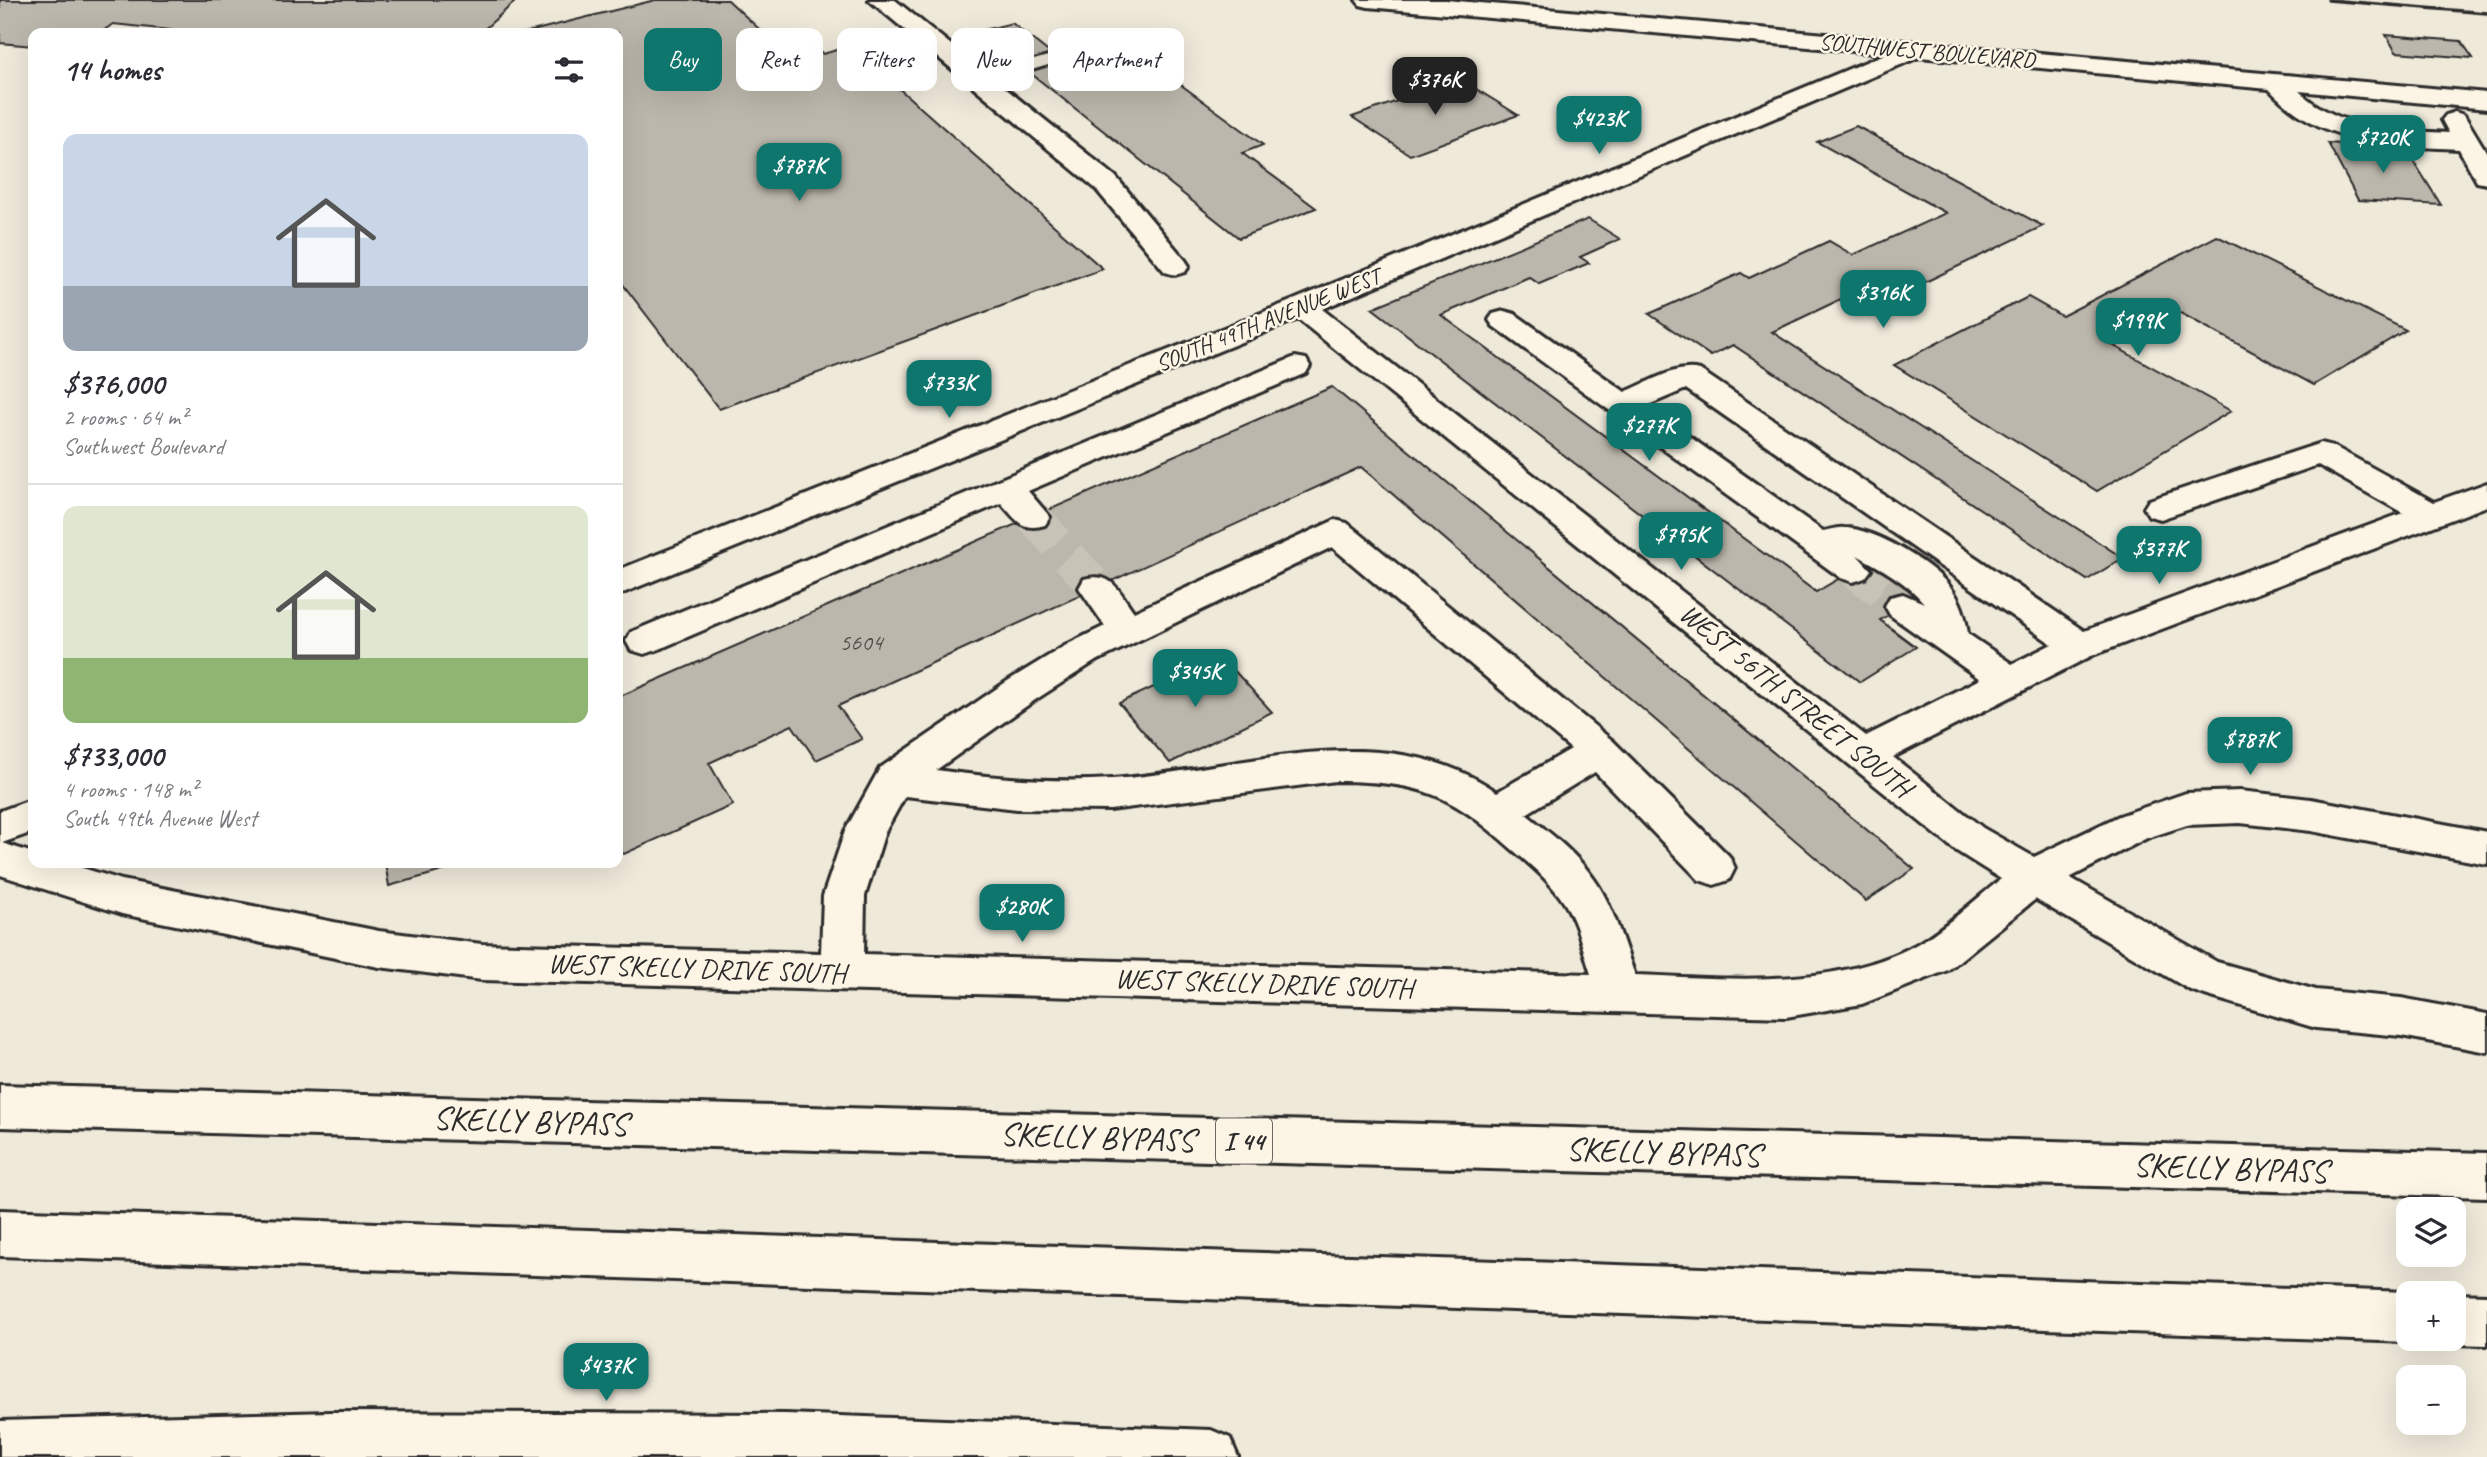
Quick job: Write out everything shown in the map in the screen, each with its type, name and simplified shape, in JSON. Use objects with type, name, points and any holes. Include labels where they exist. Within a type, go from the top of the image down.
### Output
[{"type":"main road","points":[[881,0],[1105,182],[1175,267]]},
{"type":"main road","name":"SOUTHWEST BOULEVARD","points":[[1368,0],[2487,101]]},
{"type":"main road","name":"SOUTH 49TH AVENUE WEST","points":[[623,581],[1301,307],[1915,50]]},
{"type":"main road","points":[[2276,82],[2302,108],[2343,128],[2390,137],[2468,142]]},
{"type":"main road","points":[[2442,97],[2487,176]]},
{"type":"main road","name":"WEST 56TH STREET SOUTH","points":[[1301,307],[1969,839],[2206,977],[2316,1009],[2401,1017],[2487,1033]]},
{"type":"main road","points":[[1504,320],[1853,570]]},
{"type":"main road","points":[[644,640],[1295,366]]},
{"type":"main road","points":[[1623,404],[1689,377],[2080,646]]},
{"type":"main road","points":[[2161,508],[2321,453],[2432,515]]},
{"type":"main road","points":[[1006,488],[1033,517]]},
{"type":"main road","points":[[1864,754],[2080,646],[2487,494]]},
{"type":"main road","points":[[842,972],[844,896],[865,831],[894,779],[1022,690],[1081,653],[1335,531],[1599,751],[1714,868]]},
{"type":"main road","points":[[1818,544],[1847,539],[1867,544],[1900,566],[1937,594],[1948,616],[1950,639]]},
{"type":"main road","points":[[1900,566],[1935,544]]},
{"type":"main road","points":[[1097,587],[1128,631]]},
{"type":"main road","points":[[1903,606],[2009,681]]},
{"type":"main road","points":[[1496,812],[1599,751]]},
{"type":"main road","points":[[894,779],[970,791],[1138,793],[1294,769],[1392,767],[1450,783],[1496,812],[1535,844],[1584,897],[1619,993]]},
{"type":"main road","name":"WEST SKELLY DRIVE SOUTH","points":[[29,868],[121,897],[379,949],[482,962],[1786,998],[1862,985],[1933,957],[2033,877],[2133,827],[2186,809],[2241,807],[2311,815],[2487,848]]},
{"type":"main road","points":[[0,828],[28,817]]},
{"type":"main road","name":"WEST SKELLY DRIVE SOUTH","points":[[0,859],[28,868]]},
{"type":"main road","name":"SKELLY BYPASS","points":[[0,1106],[2487,1175]]},
{"type":"main road","points":[[0,1233],[2396,1318]]},
{"type":"main road","points":[[2466,1319],[2487,1320]]},
{"type":"main road","points":[[0,1448],[330,1439],[786,1441],[1211,1457]]},
{"type":"building","points":[[0,0],[517,0],[486,28],[151,28],[113,24],[107,28],[28,28],[28,46],[0,43]]},
{"type":"building","points":[[655,0],[728,0],[758,28],[736,28],[736,91],[823,91],[823,54],[837,50],[837,91],[902,91],[1103,269],[719,409],[623,284],[623,28],[544,28]]},
{"type":"building","points":[[1012,23],[1018,28],[992,28]]},
{"type":"building","points":[[2386,35],[2461,41],[2473,58],[2396,52]]},
{"type":"building","points":[[1034,40],[1048,52],[1048,55],[1034,59]]},
{"type":"building","points":[[1048,66],[1048,87],[1034,76],[1034,70]]},
{"type":"building","points":[[1460,79],[1518,115],[1410,155],[1352,117]]},
{"type":"building","points":[[1184,87],[1263,145],[1242,153],[1316,208],[1239,238],[1053,91],[1184,91]]},
{"type":"building","points":[[1856,126],[2043,226],[1902,293],[1881,280],[1772,332],[2123,558],[2087,580],[1733,345],[1711,356],[1649,314],[1741,273],[1749,278],[1829,241],[1853,255],[1946,213],[1817,142]]},
{"type":"building","points":[[2328,143],[2406,149],[2441,205],[2358,200]]},
{"type":"building","points":[[1588,219],[1620,239],[1580,257],[1589,263],[1539,284],[1529,277],[1441,315],[1816,592],[1869,561],[1918,597],[1880,620],[1916,647],[1860,682],[1372,308]]},
{"type":"building","points":[[2217,236],[2406,330],[2314,385],[2173,309],[2109,343],[2231,411],[2097,491],[1894,365],[2028,297],[2062,316]]},
{"type":"building","points":[[1332,387],[1914,869],[1866,901],[1361,467],[838,706],[862,739],[816,760],[792,725],[709,763],[733,805],[624,854],[623,695]]},
{"type":"building","points":[[1221,656],[1272,712],[1170,763],[1119,703]]},
{"type":"building","points":[[386,868],[453,868],[389,886]]},
{"type":"tunnel","points":[[1033,517],[1097,588]]},
{"type":"tunnel","points":[[1853,570],[1903,606]]},
{"type":"railway","points":[[2328,0],[2487,13]]}]
